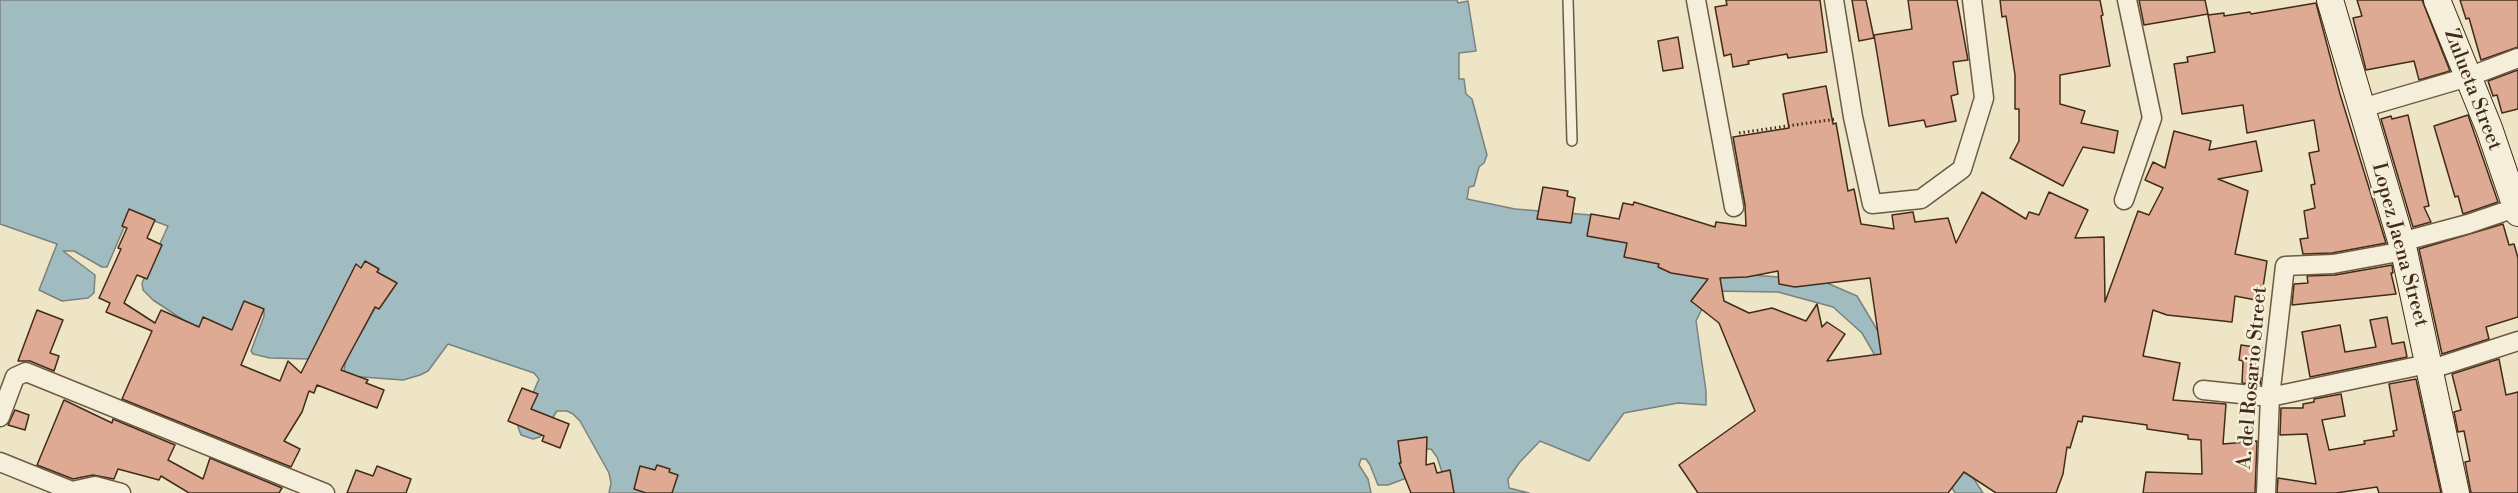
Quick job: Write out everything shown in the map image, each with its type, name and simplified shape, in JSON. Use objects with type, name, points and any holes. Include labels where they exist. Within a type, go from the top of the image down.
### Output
[{"type":"street","points":[[1696,0],[1734,207]]},
{"type":"street","points":[[1834,0],[1853,117],[1872,204],[1921,199],[1962,169],[1984,98],[1972,0]]},
{"type":"street","points":[[2124,200],[2152,118],[2127,0]]},
{"type":"street","name":"Lopez Jaena Street","points":[[2330,0],[2402,246],[2456,493]]},
{"type":"street","name":"Zulueta Street","points":[[2437,0],[2489,128],[2517,209]]},
{"type":"street","points":[[2362,108],[2468,77],[2518,57]]},
{"type":"street","points":[[2402,246],[2517,209]]},
{"type":"street","name":"A. del Rosario Street","points":[[2266,493],[2270,397],[2285,267],[2333,264],[2402,246]]},
{"type":"street","points":[[2203,390],[2270,397],[2418,366],[2441,366],[2518,341]]},
{"type":"street","points":[[0,417],[15,377],[26,372],[325,493]]},
{"type":"street","points":[[0,462],[72,491],[95,486],[121,493]]},
{"type":"lane","points":[[1568,0],[1572,141]]},
{"type":"path","points":[[1722,135],[1853,117]]},
{"type":"water","points":[[0,0],[1457,0],[1458,3],[1468,1],[1476,51],[1459,53],[1459,79],[1464,79],[1466,94],[1472,99],[1487,155],[1484,163],[1479,167],[1474,186],[1469,187],[1467,199],[1515,209],[1591,215],[1597,236],[1605,240],[1626,242],[1710,272],[1820,280],[1857,296],[1888,348],[1983,493],[1955,493],[1862,333],[1833,307],[1778,292],[1711,291],[1696,321],[1706,405],[1678,403],[1624,413],[1589,461],[1540,441],[1519,463],[1508,479],[1509,488],[1529,493],[1449,493],[1437,457],[1431,449],[1423,449],[1417,474],[1388,485],[1378,485],[1370,465],[1366,459],[1361,459],[1359,465],[1368,479],[1371,493],[609,493],[611,483],[609,473],[580,421],[573,414],[567,411],[557,411],[540,437],[533,439],[521,435],[518,427],[539,379],[534,373],[448,344],[428,371],[420,375],[403,380],[348,376],[344,370],[346,360],[387,287],[309,359],[270,358],[253,354],[251,351],[264,316],[261,308],[244,304],[229,342],[197,329],[153,300],[143,290],[142,283],[168,226],[135,214],[129,216],[107,267],[102,267],[74,251],[63,251],[95,275],[94,293],[88,298],[62,301],[39,290],[57,244],[0,224]]},
{"type":"building","points":[[1726,0],[1820,0],[1827,52],[1788,58],[1787,54],[1748,61],[1749,64],[1733,67],[1731,54],[1724,56],[1715,7],[1727,5]]},
{"type":"building","points":[[1852,0],[1866,0],[1874,38],[1859,41]]},
{"type":"building","points":[[1908,0],[1957,0],[1968,60],[1953,62],[1958,94],[1951,96],[1956,121],[1926,127],[1924,120],[1889,126],[1874,35],[1912,29]]},
{"type":"building","points":[[2000,0],[2100,0],[2110,66],[2060,75],[2060,104],[2085,111],[2081,123],[2118,131],[2114,153],[2083,147],[2063,186],[2010,158],[2019,141],[2019,109],[2015,109],[2015,75],[2006,16],[2002,17]]},
{"type":"building","points":[[2139,0],[2205,0],[2208,14],[2144,25]]},
{"type":"building","points":[[2357,0],[2422,0],[2450,71],[2419,80],[2414,61],[2366,70],[2353,18],[2362,16]]},
{"type":"building","points":[[2460,0],[2518,0],[2518,47],[2481,60],[2469,18],[2466,19]]},
{"type":"building","points":[[2316,3],[2340,94],[2386,243],[2332,253],[2303,254],[2300,239],[2308,238],[2304,211],[2315,208],[2311,185],[2315,184],[2309,153],[2319,151],[2314,120],[2247,133],[2243,105],[2182,114],[2174,64],[2188,62],[2187,57],[2215,52],[2208,15],[2224,13],[2224,16],[2250,12],[2251,14]]},
{"type":"building","points":[[1678,37],[1683,68],[1663,71],[1658,41]]},
{"type":"building","points":[[2518,70],[2518,109],[2502,113],[2497,95],[2493,96],[2488,81]]},
{"type":"building","points":[[1826,86],[1833,124],[1836,123],[1848,191],[1854,189],[1861,224],[1894,229],[1892,215],[1913,212],[1915,222],[1948,218],[1956,243],[1982,192],[2026,219],[2029,212],[2039,215],[2049,192],[2088,210],[2075,238],[2104,237],[2105,302],[2138,211],[2149,215],[2163,188],[2145,180],[2153,162],[2165,168],[2174,131],[2211,141],[2209,150],[2256,141],[2262,171],[2218,179],[2248,191],[2235,254],[2267,261],[2261,301],[2235,296],[2232,322],[2167,315],[2153,310],[2143,356],[2180,363],[2173,400],[2226,404],[2223,444],[2257,441],[2255,493],[2143,493],[2146,472],[2202,474],[2201,440],[2188,439],[2188,435],[2147,429],[2147,425],[2083,416],[2082,422],[2078,421],[2070,448],[2067,447],[2063,474],[2056,493],[1996,493],[1964,472],[1948,493],[1698,493],[1679,465],[1755,411],[1719,323],[1691,301],[1708,279],[1671,273],[1658,267],[1659,264],[1624,257],[1627,243],[1587,236],[1591,214],[1619,219],[1623,203],[1633,205],[1634,202],[1715,227],[1716,222],[1746,226],[1745,205],[1733,137],[1789,128],[1783,94]],"holes":[[[1778,271],[1779,284],[1795,287],[1870,278],[1881,354],[1827,361],[1845,334],[1827,322],[1822,327],[1817,304],[1806,321],[1772,308],[1749,313],[1724,301],[1720,278],[1747,277]]]},
{"type":"building","points":[[2408,115],[2429,206],[2424,207],[2431,222],[2413,227],[2381,119]]},
{"type":"building","points":[[2468,115],[2498,202],[2463,214],[2458,196],[2455,197],[2434,126]]},
{"type":"building","points":[[1543,187],[1568,191],[1567,196],[1575,198],[1571,223],[1537,219]]},
{"type":"building","points":[[129,209],[155,220],[147,238],[162,245],[147,279],[137,275],[124,303],[155,323],[161,310],[199,327],[203,317],[232,330],[244,301],[264,309],[241,365],[280,381],[288,361],[301,373],[356,264],[361,268],[365,261],[379,269],[377,272],[397,283],[379,309],[375,307],[341,370],[368,380],[366,383],[384,390],[377,408],[317,385],[314,393],[309,391],[302,412],[284,441],[300,449],[291,467],[122,399],[152,331],[106,312],[110,303],[99,298],[121,249],[118,248],[127,228],[122,226]]},
{"type":"building","points":[[2503,224],[2509,245],[2514,244],[2518,258],[2518,317],[2486,327],[2489,339],[2442,354],[2419,249]]},
{"type":"building","points":[[2392,265],[2393,273],[2391,273],[2396,294],[2292,305],[2294,284],[2308,283],[2307,276],[2335,275]]},
{"type":"building","points":[[37,310],[63,320],[50,353],[59,356],[54,371],[30,361],[18,361]]},
{"type":"building","points":[[2387,317],[2392,344],[2404,342],[2407,357],[2310,377],[2302,332],[2340,325],[2345,352],[2376,347],[2370,320]]},
{"type":"building","points":[[2241,345],[2262,348],[2257,378],[2261,378],[2260,385],[2242,383],[2243,361],[2239,360]]},
{"type":"building","points":[[2499,359],[2506,395],[2518,392],[2518,493],[2471,493],[2465,462],[2470,461],[2464,431],[2458,432],[2454,412],[2461,410],[2452,374]]},
{"type":"building","points":[[2416,379],[2441,493],[2379,493],[2377,487],[2336,493],[2277,493],[2278,478],[2316,484],[2307,434],[2280,435],[2281,408],[2303,408],[2303,404],[2314,402],[2314,399],[2341,394],[2345,416],[2322,420],[2329,450],[2365,444],[2364,441],[2394,436],[2393,431],[2397,430],[2389,384]]},
{"type":"building","points":[[522,388],[538,394],[531,409],[569,424],[560,448],[542,441],[544,436],[508,421]]},
{"type":"building","points":[[64,400],[112,423],[113,419],[175,445],[168,460],[203,479],[210,458],[282,488],[279,493],[189,493],[161,476],[159,480],[118,469],[114,479],[93,475],[73,479],[37,465]]},
{"type":"building","points":[[15,410],[29,415],[25,430],[8,425]]},
{"type":"building","points":[[1427,437],[1426,465],[1434,463],[1437,473],[1450,470],[1454,493],[1411,493],[1399,463],[1401,463],[1398,441]]},
{"type":"building","points":[[657,465],[670,469],[669,472],[678,475],[672,493],[646,493],[634,489],[640,466],[655,470]]},
{"type":"building","points":[[377,466],[411,479],[406,493],[347,493],[356,470],[373,476]]}]
